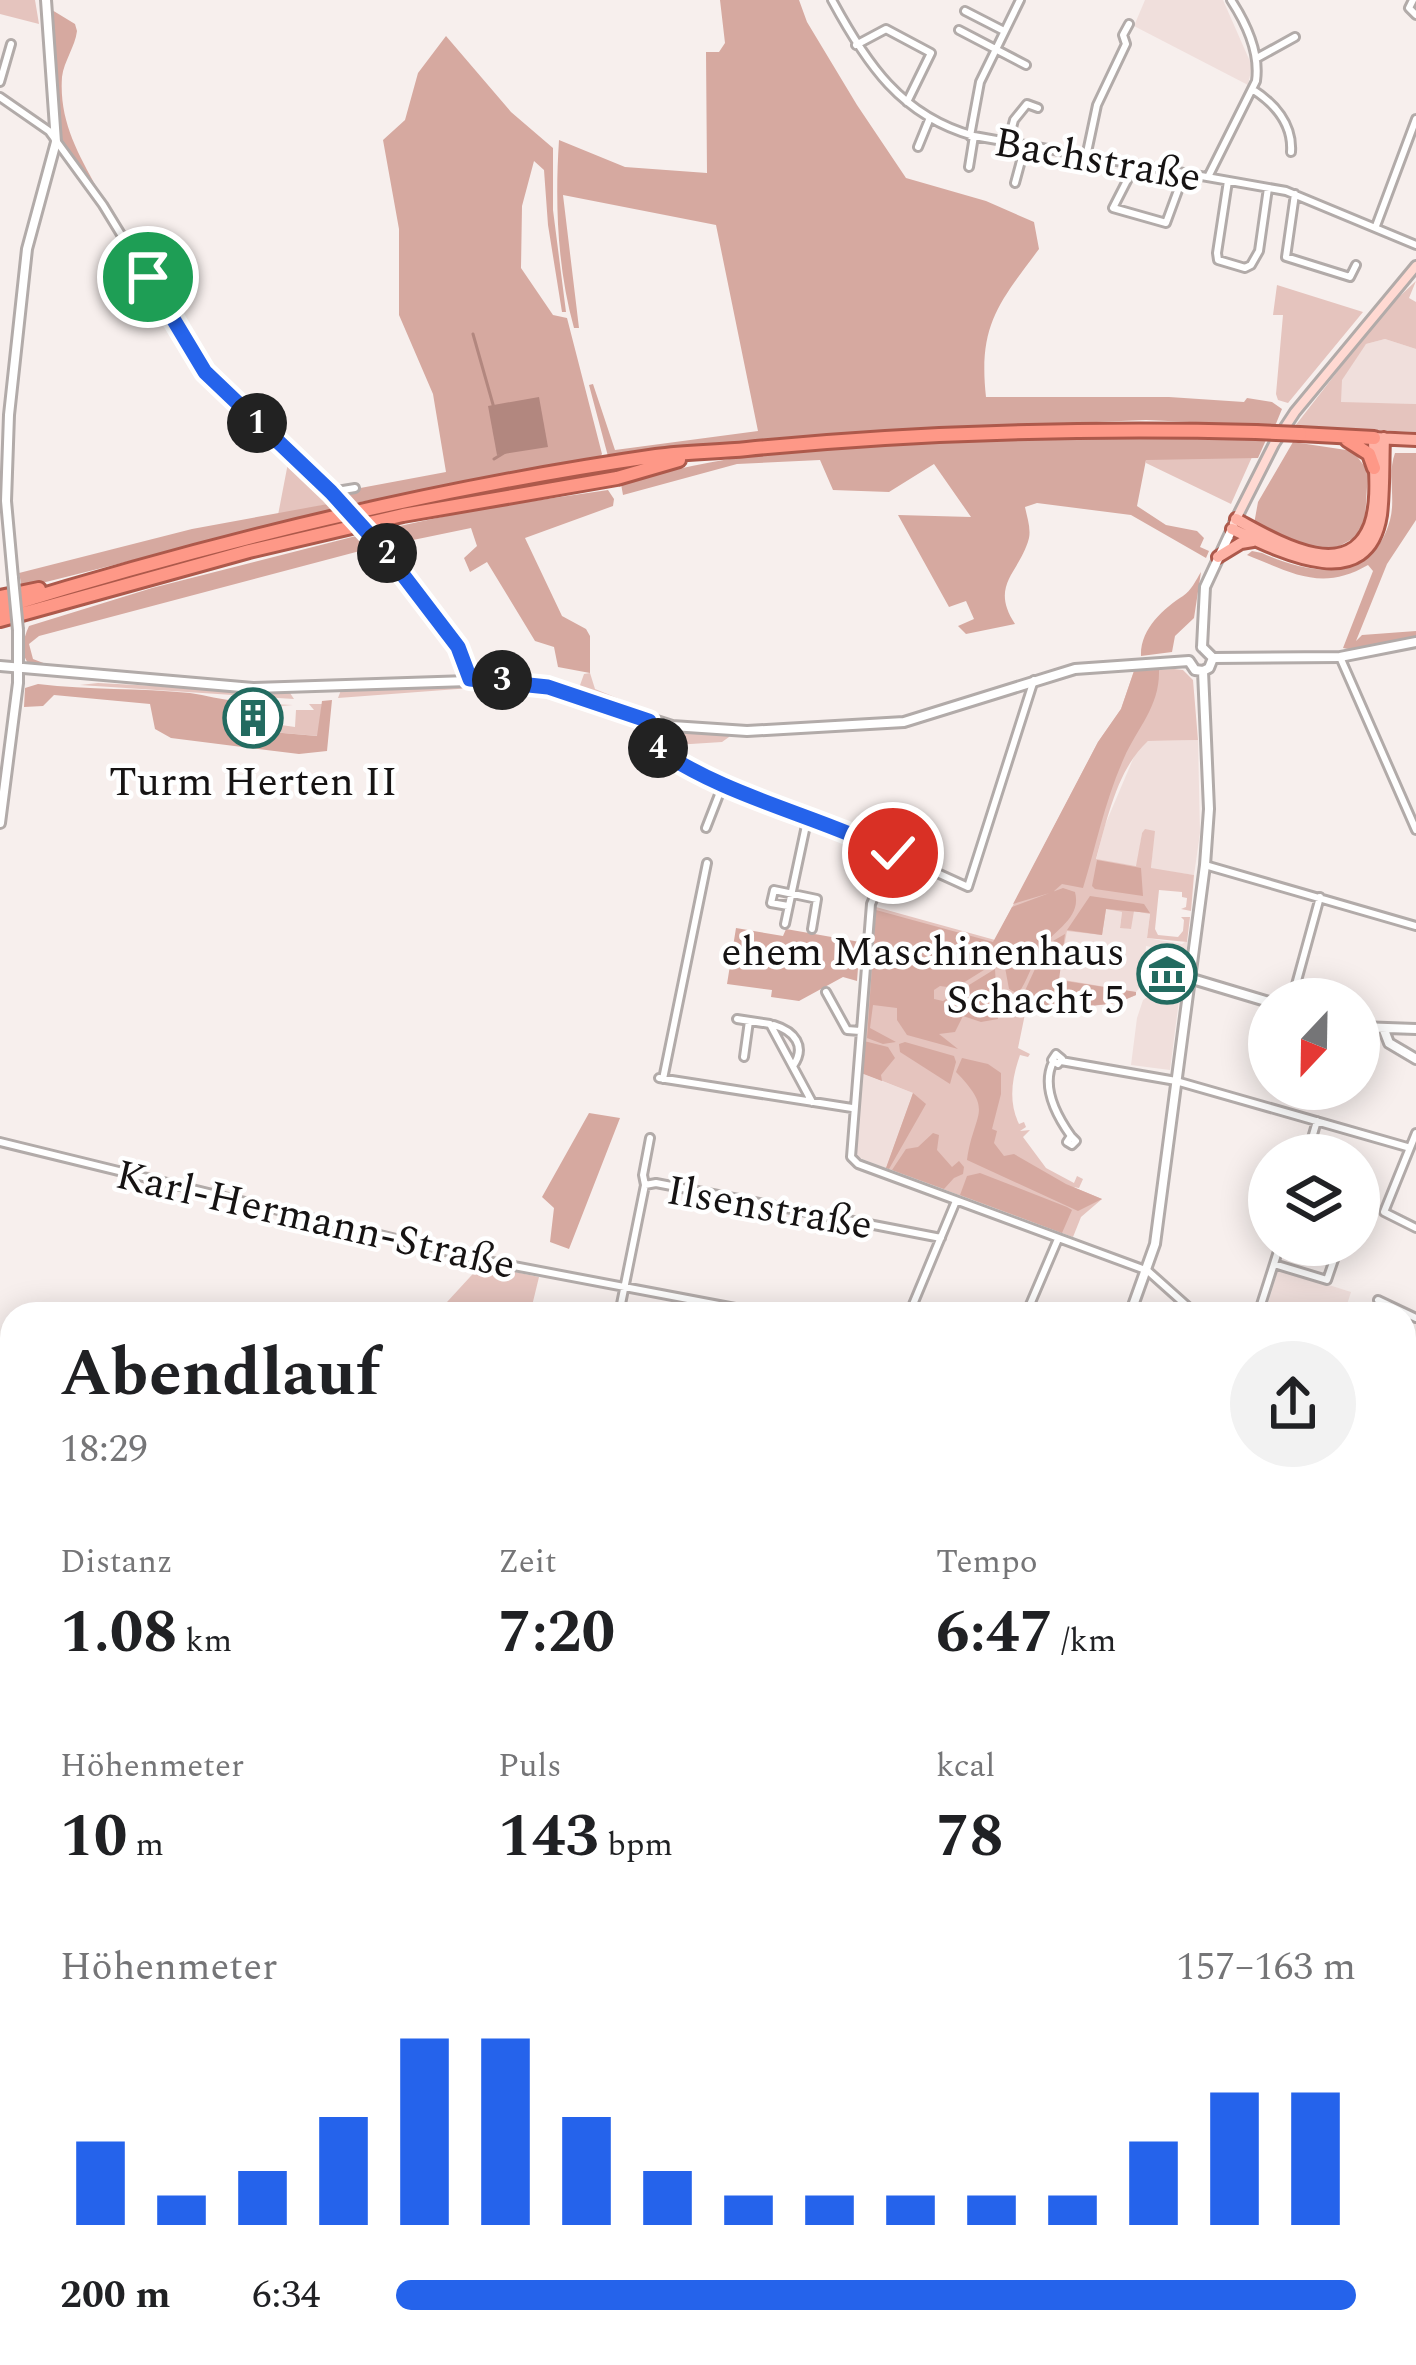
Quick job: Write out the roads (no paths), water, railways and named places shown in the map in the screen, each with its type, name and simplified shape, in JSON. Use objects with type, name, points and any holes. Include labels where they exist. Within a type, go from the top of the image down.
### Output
[{"type":"highway","points":[[0,608],[217,547],[407,504],[657,456],[851,438],[981,432],[1379,438]]},
{"type":"highway","points":[[1329,436],[1363,448],[1374,468]]},
{"type":"highway","points":[[0,620],[249,550],[426,511],[617,478],[715,452]]},
{"type":"highway","points":[[0,597],[82,583]]},
{"type":"main road","points":[[1234,524],[1283,429],[1416,266]]},
{"type":"main road","points":[[1234,524],[1304,553],[1340,553],[1352,547],[1369,529],[1379,438]]},
{"type":"main road","points":[[1234,524],[1256,540],[1315,563],[1344,561],[1364,549],[1381,516],[1379,438]]},
{"type":"main road","points":[[1379,438],[1416,440]]},
{"type":"main road","points":[[1218,557],[1256,540]]},
{"type":"street","points":[[0,823],[18,670],[6,438],[27,249],[56,142],[46,0]]},
{"type":"street","name":"Bachstraße","points":[[832,0],[856,45],[906,104],[929,120],[972,136],[1295,194],[1416,245]]},
{"type":"street","points":[[968,167],[980,82],[1020,0]]},
{"type":"street","points":[[1208,177],[1252,89],[1257,58],[1232,0]]},
{"type":"street","points":[[1413,0],[1409,8],[1416,15]]},
{"type":"street","points":[[965,11],[1004,31]]},
{"type":"street","points":[[1086,157],[1097,105],[1126,44],[1129,24]]},
{"type":"street","points":[[856,45],[886,29],[931,53],[906,104]]},
{"type":"street","points":[[959,29],[1026,64]]},
{"type":"street","points":[[1257,58],[1295,37]]},
{"type":"street","points":[[0,82],[11,44]]},
{"type":"street","points":[[1252,89],[1279,111],[1292,142],[1291,152]]},
{"type":"street","points":[[0,97],[50,131],[103,205],[205,372],[377,542],[458,647],[470,679]]},
{"type":"street","points":[[1008,143],[1019,111],[1027,104],[1038,108]]},
{"type":"street","points":[[1376,226],[1416,118],[1415,106]]},
{"type":"street","points":[[918,147],[929,120]]},
{"type":"street","points":[[1015,183],[1025,146]]},
{"type":"street","points":[[1135,165],[1113,208],[1166,223],[1184,173]]},
{"type":"street","points":[[1228,181],[1218,260],[1245,268],[1259,250],[1268,188]]},
{"type":"street","points":[[1295,194],[1286,257],[1350,277],[1356,265]]},
{"type":"street","points":[[334,496],[355,488]]},
{"type":"street","points":[[1234,524],[1205,587],[1202,646],[1213,658],[1340,657],[1416,642]]},
{"type":"street","points":[[1189,661],[1194,649],[1202,646]]},
{"type":"street","points":[[1340,657],[1416,830]]},
{"type":"street","points":[[1189,661],[1203,671],[1213,658]]},
{"type":"street","points":[[0,667],[295,689],[470,679],[548,687],[649,721],[710,731],[877,725],[919,718],[1096,665],[1189,661]]},
{"type":"street","points":[[1135,1302],[1148,1271],[1205,865],[1209,809],[1203,671]]},
{"type":"street","points":[[649,721],[652,745],[690,771],[808,815],[968,887],[1034,680]]},
{"type":"street","points":[[706,828],[723,785]]},
{"type":"street","points":[[785,924],[808,815]]},
{"type":"street","points":[[893,853],[871,904],[849,1150],[854,1161],[1148,1271],[1183,1302]]},
{"type":"street","points":[[707,862],[661,1079],[853,1108]]},
{"type":"street","points":[[1205,865],[1416,926]]},
{"type":"street","points":[[812,929],[819,888]]},
{"type":"street","points":[[788,906],[771,903],[774,890],[817,899]]},
{"type":"street","points":[[1298,978],[1320,897]]},
{"type":"street","points":[[1189,978],[1248,996]]},
{"type":"street","points":[[826,992],[847,1030],[860,1031]]},
{"type":"street","points":[[737,1019],[790,1031],[798,1042],[799,1057],[793,1066]]},
{"type":"street","points":[[744,1057],[749,1021]]},
{"type":"street","points":[[770,1024],[812,1102]]},
{"type":"street","points":[[1380,1030],[1416,1029]]},
{"type":"street","points":[[1384,1030],[1389,1043],[1416,1059]]},
{"type":"street","points":[[1071,1136],[1048,1088],[1057,1062],[1176,1082],[1407,1148]]},
{"type":"street","points":[[1313,1134],[1317,1121]]},
{"type":"street","points":[[1416,1132],[1384,1214],[1416,1228]]},
{"type":"street","name":"Ilsenstraße","points":[[650,1138],[645,1185],[656,1183],[941,1238]]},
{"type":"street","name":"Karl-Hermann-Straße","points":[[0,1142],[482,1260],[703,1302]]},
{"type":"street","points":[[621,1302],[645,1185]]},
{"type":"street","points":[[914,1302],[956,1201]]},
{"type":"street","points":[[1031,1302],[1058,1239]]},
{"type":"street","points":[[1262,1302],[1273,1266]]},
{"type":"street","points":[[1281,1266],[1327,1280],[1332,1266]]},
{"type":"street","points":[[1378,1300],[1382,1302]]},
{"type":"waterway","points":[[473,334],[494,408]]},
{"type":"waterway","points":[[494,459],[507,451]]},
{"type":"place","name":"Turm Herten II","points":[[253,718]]},
{"type":"place","name":"ehem Maschinenhaus Schacht 5","points":[[1167,974]]}]
